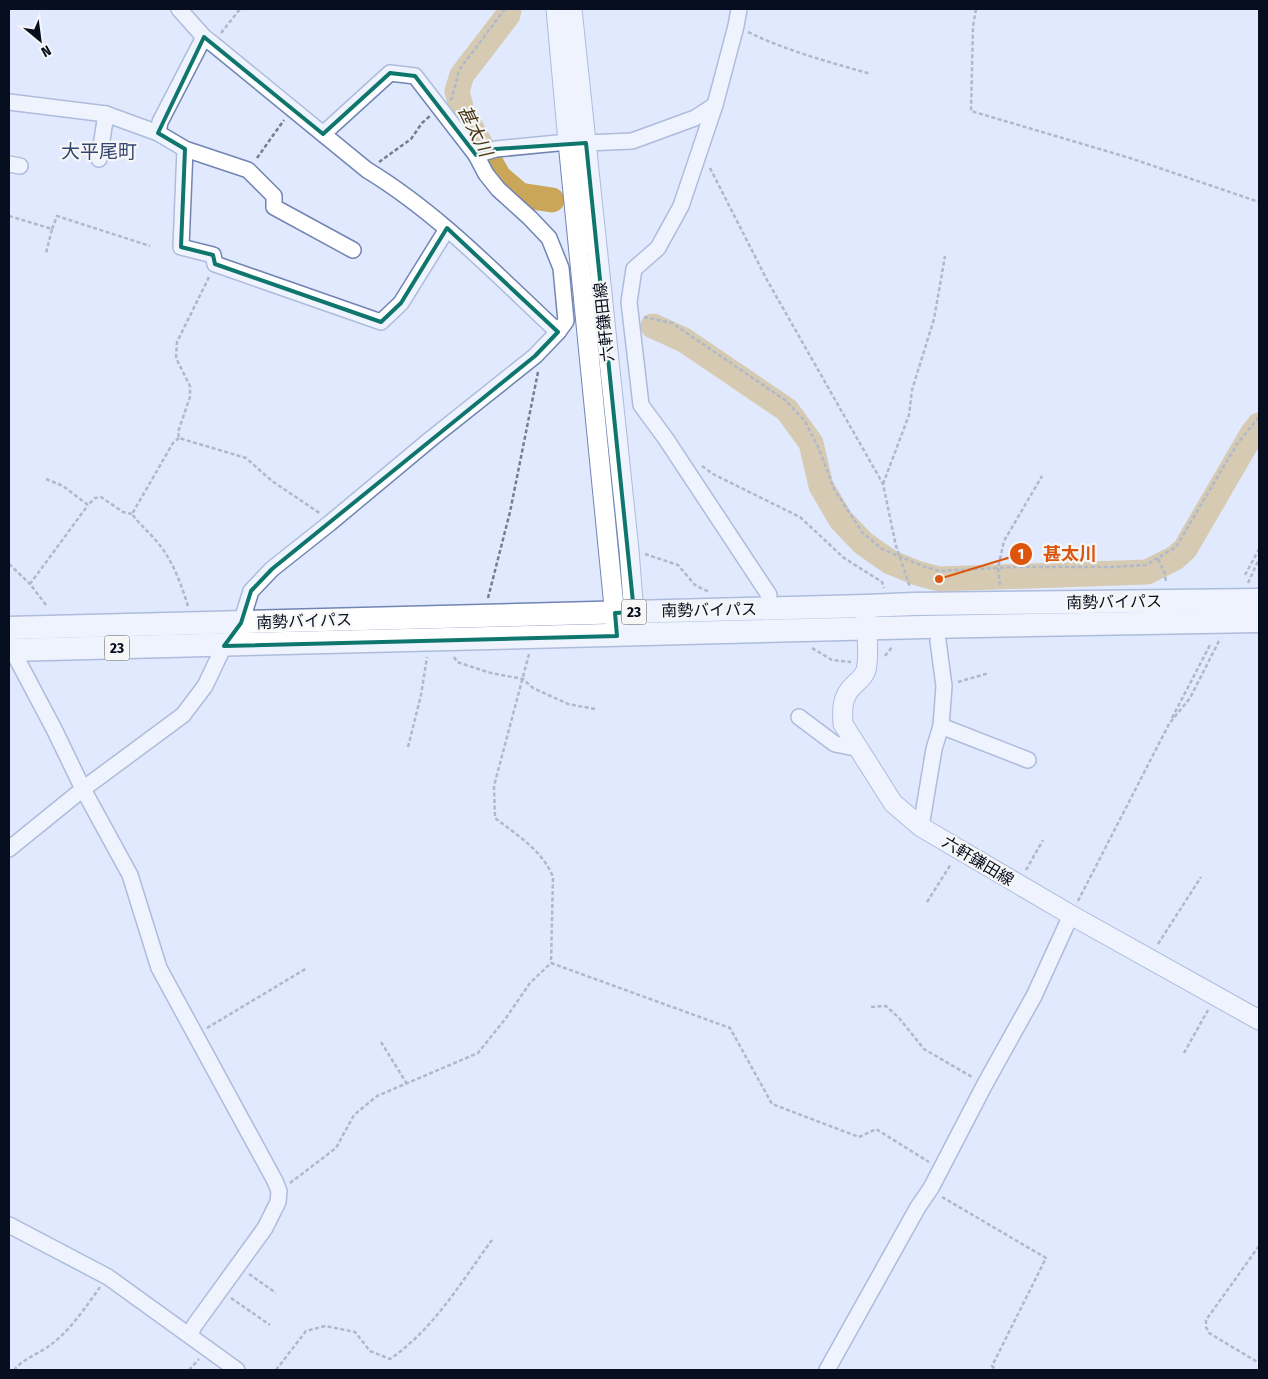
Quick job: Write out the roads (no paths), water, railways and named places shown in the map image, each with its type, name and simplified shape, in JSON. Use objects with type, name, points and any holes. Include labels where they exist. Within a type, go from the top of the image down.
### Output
[{"type":"highway","name":"南勢バイパス","points":[[9,643],[241,623],[866,606],[1253,592]]},
{"type":"highway","name":"南勢バイパス","points":[[9,643],[224,646],[1259,621]]},
{"type":"main road","name":"六軒鎌田線","points":[[556,9],[577,142],[626,635]]},
{"type":"main road","name":"六軒鎌田線","points":[[572,9],[577,142]]},
{"type":"main road","name":"六軒鎌田線","points":[[866,606],[866,671],[861,679],[845,695],[842,708],[843,724],[893,803],[921,827],[1017,884],[1259,1020]]},
{"type":"street","points":[[179,9],[208,41],[367,170],[394,186],[446,229],[558,332]]},
{"type":"street","points":[[739,9],[715,105],[681,206],[658,248],[634,269],[629,302],[641,405],[666,439],[769,595]]},
{"type":"street","points":[[158,132],[160,122],[208,41]]},
{"type":"street","points":[[9,849],[84,789],[183,715],[205,686],[224,646],[241,623],[251,591],[272,569],[535,356],[566,321],[561,268],[549,238],[498,189],[486,174],[477,155],[415,76],[390,73],[323,134]]},
{"type":"street","points":[[9,102],[106,114],[158,132],[185,149],[248,170],[274,196],[274,207],[353,250]]},
{"type":"street","points":[[477,155],[496,149],[577,142],[632,141],[695,118],[715,105]]},
{"type":"street","points":[[98,159],[106,114]]},
{"type":"street","points":[[185,149],[181,248],[213,255],[215,264],[381,322],[401,303],[446,229]]},
{"type":"street","points":[[921,827],[934,749],[941,726],[944,686],[938,641]]},
{"type":"street","points":[[9,643],[130,875],[159,968],[279,1191],[278,1202],[265,1228],[190,1334]]},
{"type":"street","points":[[799,717],[835,744],[860,749]]},
{"type":"street","points":[[941,726],[1028,760]]},
{"type":"street","points":[[827,1370],[918,1207],[931,1188],[984,1084],[1034,996],[1071,915]]},
{"type":"street","points":[[9,1225],[108,1277],[190,1334],[237,1370]]},
{"type":"waterway","name":"甚太川","points":[[509,9],[508,15],[462,75],[457,91],[462,111],[499,177],[520,195],[552,200]]},
{"type":"waterway","name":"甚太川","points":[[653,326],[684,340],[787,410],[811,443],[821,486],[841,520],[863,543],[890,562],[917,573],[939,579],[1147,572],[1175,558],[1185,549],[1259,425]]},
{"type":"place","name":"甚太川","points":[[939,579]]},
{"type":"district","name":"大平尾町","points":[[99,151]]}]
